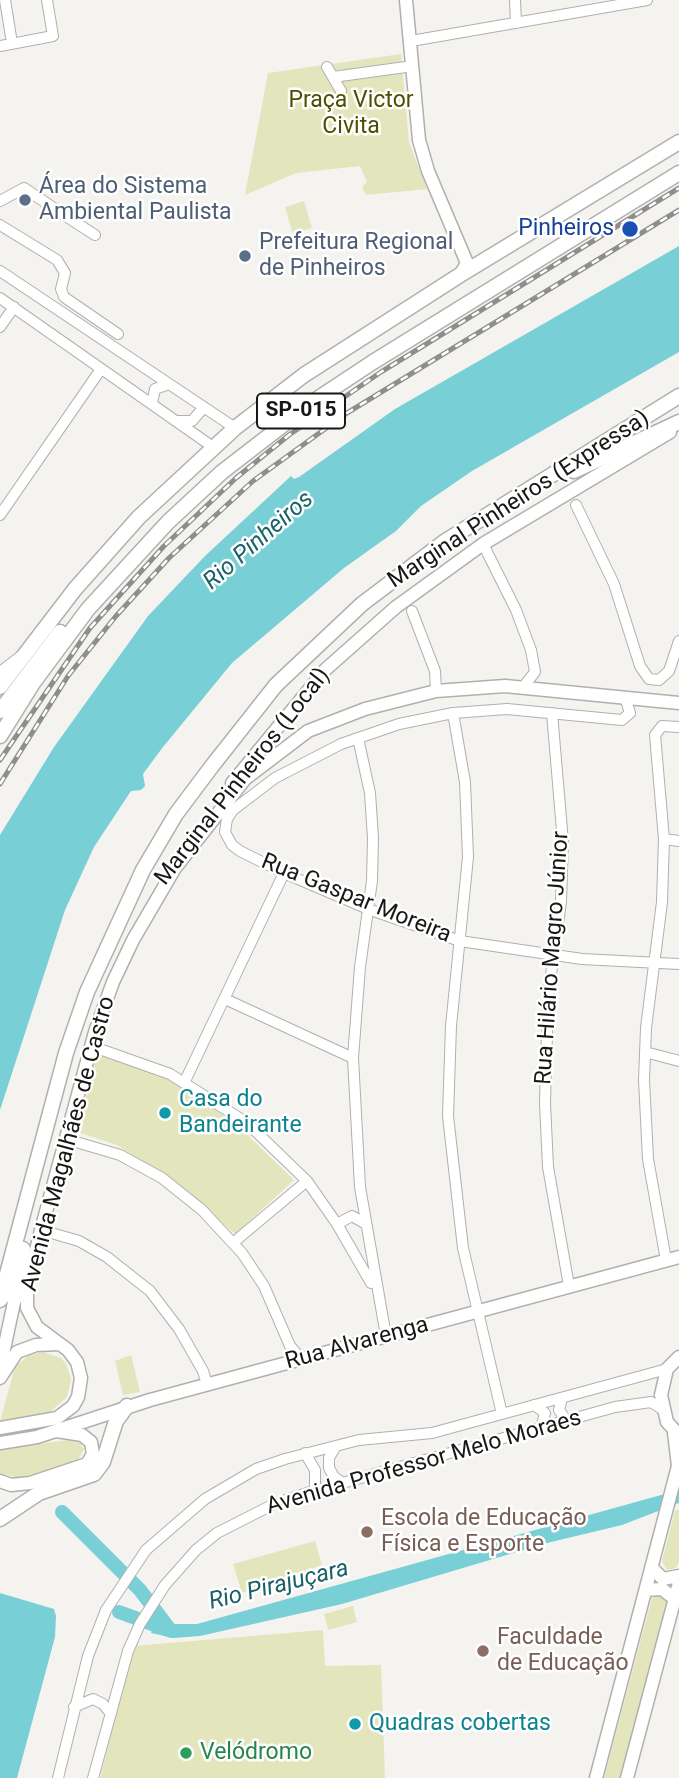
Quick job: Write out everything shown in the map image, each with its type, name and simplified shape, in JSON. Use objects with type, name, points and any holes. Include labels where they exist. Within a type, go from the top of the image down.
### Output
[{"type":"highway","points":[[0,687],[21,656],[139,517],[235,428],[304,375],[460,275],[679,142]]},
{"type":"highway","name":"SP-015","points":[[0,736],[33,683],[88,609],[193,498],[314,401],[679,173]]},
{"type":"highway","name":"Marginal Pinheiros (Expressa)","points":[[7,1300],[31,1188],[66,1054],[87,992],[143,870],[176,814],[276,685],[326,636],[411,565],[679,396]]},
{"type":"highway","points":[[527,490],[679,424]]},
{"type":"highway","points":[[0,710],[44,650],[88,609]]},
{"type":"highway","points":[[0,1518],[39,1493],[94,1474],[103,1462],[116,1421],[127,1406]]},
{"type":"main road","points":[[406,0],[419,140],[428,171],[467,263],[460,275]]},
{"type":"main road","name":"Marginal Pinheiros (Local)","points":[[0,1368],[7,1300],[101,995],[164,873],[292,707],[326,669],[396,607],[483,544],[679,424]]},
{"type":"main road","name":"Avenida Magalhães de Castro","points":[[52,1426],[73,1406],[80,1387],[77,1362],[60,1344],[37,1327],[27,1308],[27,1286],[92,1046],[113,982],[139,928],[175,868],[245,779],[308,731],[365,709],[436,691],[523,687],[679,703]]},
{"type":"main road","points":[[292,707],[297,727],[308,731]]},
{"type":"main road","name":"Rua Alvarenga","points":[[0,1443],[37,1437],[52,1426],[673,1259]]},
{"type":"main road","points":[[0,1378],[17,1352],[36,1345],[60,1344]]},
{"type":"main road","points":[[596,1778],[678,1466],[677,1433],[662,1409],[661,1395],[667,1369],[679,1357]]},
{"type":"main road","points":[[0,1428],[52,1426],[88,1438],[93,1447],[91,1461],[81,1468],[30,1483],[11,1485],[0,1481]]},
{"type":"main road","points":[[652,1568],[663,1579],[679,1576]]},
{"type":"main road","points":[[627,1778],[679,1583]]},
{"type":"main road","points":[[646,1590],[662,1588],[675,1599]]},
{"type":"street","points":[[5,0],[12,43]]},
{"type":"street","points":[[0,46],[53,36],[47,0]]},
{"type":"street","points":[[515,0],[516,23]]},
{"type":"street","points":[[411,41],[647,0]]},
{"type":"street","points":[[341,91],[330,72],[413,66]]},
{"type":"street","points":[[0,201],[24,188],[94,235]]},
{"type":"street","points":[[0,225],[57,260],[65,273],[61,289],[64,297],[118,334]]},
{"type":"street","points":[[0,271],[235,428]]},
{"type":"street","points":[[0,298],[213,447]]},
{"type":"street","points":[[0,327],[14,307]]},
{"type":"street","points":[[0,515],[102,369]]},
{"type":"street","points":[[139,395],[149,389],[152,374]]},
{"type":"street","points":[[152,403],[153,391],[169,384]]},
{"type":"street","points":[[177,421],[192,421],[204,407]]},
{"type":"street","points":[[576,505],[614,584],[640,666],[645,674],[655,681],[669,671],[679,641]]},
{"type":"street","points":[[483,544],[512,600],[531,650],[535,672],[523,687]]},
{"type":"street","points":[[412,611],[435,671],[436,691]]},
{"type":"street","points":[[0,672],[21,656]]},
{"type":"street","points":[[435,671],[453,689]]},
{"type":"street","points":[[386,1336],[376,1293],[360,1187],[353,1058],[373,838],[370,793],[358,738],[399,724],[453,713],[507,709],[622,720],[630,713],[625,697]]},
{"type":"street","points":[[453,713],[465,782],[468,857],[451,1026],[448,1116],[456,1198],[476,1311],[502,1414]]},
{"type":"street","name":"Rua Hilário Magro Júnior","points":[[552,713],[563,842],[561,902],[546,1019],[545,1103],[548,1167],[569,1286]]},
{"type":"street","points":[[673,1259],[661,1235],[648,1158],[645,1052],[662,902],[664,839],[655,735],[662,726],[679,727]]},
{"type":"street","name":"Rua Gaspar Moreira","points":[[358,738],[307,760],[245,799],[227,819],[225,832],[232,845],[284,873],[368,909],[460,941],[554,956],[679,964]]},
{"type":"street","points":[[664,839],[679,841]]},
{"type":"street","points":[[185,1082],[284,873]]},
{"type":"street","points":[[225,999],[353,1058]]},
{"type":"street","points":[[92,1046],[140,1061],[185,1082],[247,1123],[307,1181],[337,1224],[376,1293]]},
{"type":"street","points":[[645,1052],[679,1061]]},
{"type":"street","points":[[66,1139],[120,1155],[162,1178],[187,1196],[234,1242],[264,1286],[290,1346],[301,1359]]},
{"type":"street","points":[[234,1242],[307,1181]]},
{"type":"street","points":[[337,1224],[352,1216],[358,1206],[360,1187]]},
{"type":"street","points":[[352,1216],[366,1224]]},
{"type":"street","points":[[41,1230],[79,1241],[107,1257],[150,1291],[178,1329],[203,1371],[207,1384]]},
{"type":"street","name":"Avenida Professor Melo Moraes","points":[[58,1778],[95,1634],[117,1591],[146,1550],[198,1504],[226,1485],[257,1469],[305,1454],[376,1438],[419,1436],[667,1369]]},
{"type":"street","points":[[562,1398],[559,1410],[567,1421]]},
{"type":"street","name":"Avenida Professor Melo Moraes","points":[[93,1778],[128,1651],[151,1603],[196,1550],[217,1533],[274,1504],[315,1490],[639,1402],[651,1402],[662,1409]]},
{"type":"street","points":[[534,1405],[545,1413],[541,1428]]},
{"type":"street","points":[[336,1446],[329,1458],[329,1468],[334,1478],[343,1483]]},
{"type":"street","points":[[305,1454],[314,1465],[315,1490]]},
{"type":"street","points":[[74,1708],[93,1699],[103,1704],[111,1714]]},
{"type":"green space","name":"Praça Victor Civita","points":[[401,54],[409,142],[427,189],[366,195],[362,187],[367,182],[360,166],[296,173],[245,195],[268,73]]},
{"type":"green space","points":[[304,201],[312,228],[293,234],[285,207]]},
{"type":"green space","points":[[97,1054],[160,1075],[182,1087],[238,1126],[294,1180],[235,1234],[170,1179],[117,1145],[77,1132]]},
{"type":"green space","points":[[43,1352],[61,1358],[66,1364],[71,1379],[67,1397],[50,1412],[0,1421],[15,1367],[29,1355]]},
{"type":"green space","points":[[131,1355],[140,1392],[123,1395],[115,1361]]},
{"type":"green space","points":[[68,1440],[80,1443],[84,1449],[77,1462],[19,1478],[0,1473],[0,1449]]},
{"type":"green space","points":[[679,1509],[679,1561],[676,1568],[667,1570],[662,1561],[675,1511]]},
{"type":"green space","points":[[315,1541],[322,1565],[242,1593],[233,1564]]},
{"type":"green space","points":[[663,1596],[668,1603],[621,1778],[604,1778],[652,1598]]},
{"type":"green space","points":[[353,1606],[357,1622],[328,1630],[324,1614]]},
{"type":"green space","points":[[323,1630],[325,1666],[381,1665],[385,1778],[100,1778],[133,1646]]},
{"type":"water","name":"Rio Pinheiros","points":[[679,246],[679,352],[472,471],[421,506],[396,531],[344,568],[232,663],[163,747],[143,774],[145,786],[141,790],[131,791],[94,847],[65,910],[0,1110],[0,835],[54,747],[148,616],[205,556],[291,476],[294,479],[299,477],[395,409]]},
{"type":"water","points":[[679,1490],[679,1503],[622,1525],[547,1543],[342,1604],[200,1636],[174,1638],[151,1633],[156,1620],[168,1624],[197,1624]]},
{"type":"water","points":[[0,1593],[54,1609],[56,1616],[55,1637],[17,1778],[0,1778]]},
{"type":"waterway","name":"Rio Pirajuçara","points":[[62,1512],[140,1590],[171,1631]]},
{"type":"waterway","name":"Rio Pirajuçara","points":[[119,1612],[171,1631]]},
{"type":"railway","points":[[0,760],[90,628],[164,546],[236,478],[289,435],[381,372],[679,188]]},
{"type":"railway","points":[[0,784],[68,676],[116,616],[169,558],[253,481],[347,413],[679,210]]},
{"type":"place","name":"Área do Sistema Ambiental Paulista","points":[[25,200]]},
{"type":"place","name":"Pinheiros","points":[[630,229]]},
{"type":"place","name":"Prefeitura Regional de Pinheiros","points":[[245,256]]},
{"type":"place","name":"Casa do Bandeirante","points":[[165,1113]]},
{"type":"place","name":"Escola de Educação Física e Esporte","points":[[367,1532]]},
{"type":"place","name":"Faculdade de Educação","points":[[483,1651]]},
{"type":"place","name":"Quadras cobertas","points":[[355,1724]]},
{"type":"place","name":"Velódromo","points":[[186,1753]]}]
